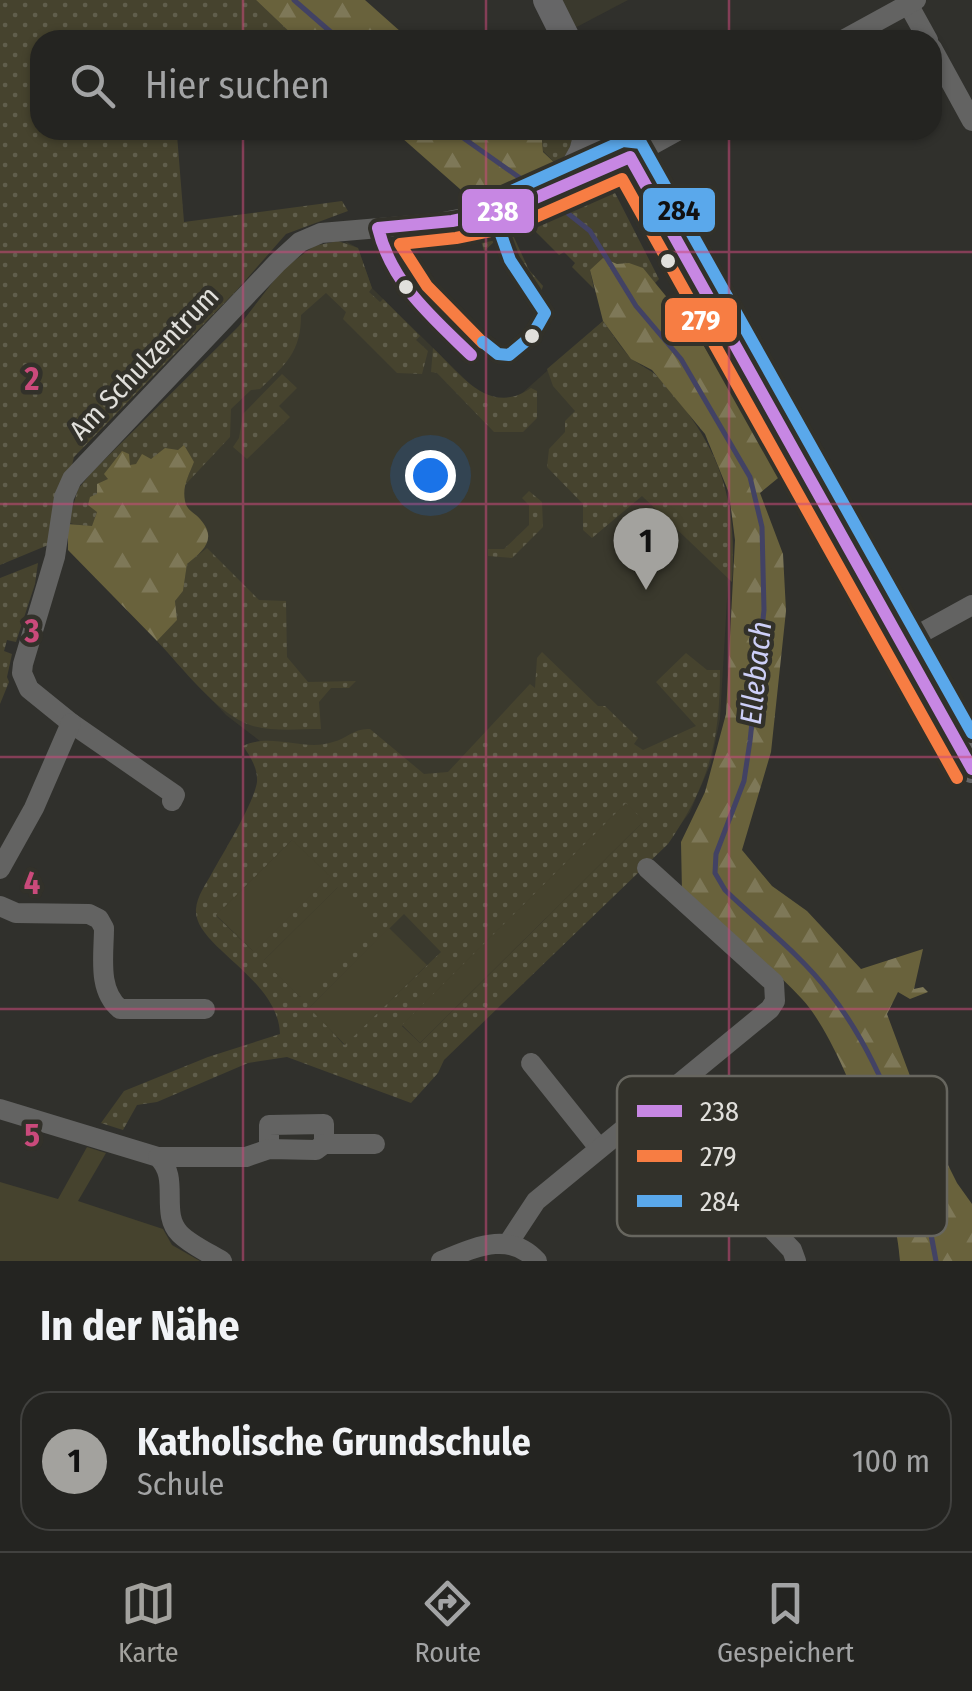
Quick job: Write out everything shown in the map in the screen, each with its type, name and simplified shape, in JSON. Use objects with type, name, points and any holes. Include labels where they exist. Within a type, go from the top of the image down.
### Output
[{"type":"main road","points":[[547,0],[563,30]]},
{"type":"main road","points":[[559,189],[586,140]]},
{"type":"main road","points":[[621,140],[972,769]]},
{"type":"street","points":[[861,30],[912,2],[924,30]]},
{"type":"street","points":[[942,66],[972,121]]},
{"type":"street","name":"Am Schulzentrum","points":[[172,801],[175,795],[29,690],[22,672],[54,557],[64,497],[72,478],[300,242],[321,232],[452,222],[528,204],[661,140]]},
{"type":"street","points":[[903,643],[972,606]]},
{"type":"street","points":[[0,870],[34,808],[71,723]]},
{"type":"street","points":[[647,868],[774,983],[775,1001],[770,1009],[690,1076]]},
{"type":"street","points":[[0,906],[16,914],[89,914],[99,919],[104,928],[105,988],[110,1001],[120,1008],[206,1010]]},
{"type":"street","points":[[531,1063],[599,1148]]},
{"type":"street","points":[[0,1108],[158,1157],[246,1156],[268,1150],[316,1150],[324,1144],[375,1144]]},
{"type":"street","points":[[508,1242],[536,1201],[617,1135]]},
{"type":"street","points":[[158,1157],[170,1173],[171,1212],[179,1233],[222,1261]]},
{"type":"street","points":[[779,1236],[796,1261]]},
{"type":"street","points":[[441,1261],[486,1244],[508,1242],[527,1250],[538,1261]]},
{"type":"shaded area","points":[[0,0],[256,0],[288,30],[30,30],[30,140],[177,140],[184,222],[342,201],[348,211],[286,234],[237,290],[74,457],[53,543],[0,565]]},
{"type":"shaded area","points":[[555,0],[628,0],[571,30]]},
{"type":"shaded area","points":[[542,140],[572,140],[558,166],[543,151]]},
{"type":"shaded area","points":[[603,189],[613,189],[659,279],[654,284],[633,265],[618,264],[590,270],[594,289],[572,267],[575,263],[564,252],[559,255],[535,231],[542,216]]},
{"type":"shaded area","points":[[499,230],[505,237],[512,233],[529,270],[543,286],[539,298],[534,298],[540,290],[494,242],[484,251],[479,234],[413,243],[414,256],[402,258],[403,247],[411,240]]},
{"type":"shaded area","points":[[338,241],[358,248],[372,288],[369,292],[380,302],[383,299],[420,336],[416,340],[428,351],[422,374],[397,373],[343,319],[346,312],[326,293],[301,315],[298,339],[290,356],[260,389],[251,390],[231,409],[230,437],[184,486],[194,462],[178,450],[129,466],[128,461],[108,479],[92,527],[68,523],[78,489],[92,472],[239,326],[283,269],[314,246]]},
{"type":"shaded area","points":[[347,242],[358,248],[372,288],[479,393],[498,399],[520,395],[603,321],[690,422],[730,549],[720,719],[711,763],[690,812],[669,840],[345,1045],[213,914],[258,833],[265,745],[226,715],[72,541],[73,512],[239,326],[283,269]]},
{"type":"shaded area","points":[[603,321],[627,354],[657,376],[678,400],[709,446],[727,495],[732,582],[642,496],[592,538],[583,530],[583,504],[547,467],[549,449],[565,432],[565,421],[575,411],[553,386],[547,369]]},
{"type":"shaded area","points":[[433,348],[466,380],[489,395],[502,398],[531,388],[537,391],[537,418],[523,432],[494,432],[437,373],[431,372]]},
{"type":"shaded area","points":[[282,374],[297,388],[279,406],[290,417],[247,459],[233,447],[239,438],[243,414]]},
{"type":"shaded area","points":[[529,491],[542,502],[543,527],[512,558],[488,556],[488,549],[504,549],[529,525],[529,505],[522,498]]},
{"type":"shaded area","points":[[207,548],[259,600],[286,601],[287,657],[308,682],[356,681],[349,688],[331,688],[319,702],[321,729],[267,729],[238,719],[200,688],[157,641],[177,620],[175,601],[183,591],[187,564]]},
{"type":"shaded area","points":[[38,563],[16,642],[7,640],[4,651],[12,654],[9,682],[0,704],[0,578]]},
{"type":"shaded area","points":[[542,652],[598,706],[605,706],[638,738],[634,744],[643,750],[696,726],[656,682],[686,653],[707,670],[720,670],[718,719],[709,761],[693,802],[668,844],[444,1060],[438,1073],[411,1103],[287,1057],[248,1063],[157,1102],[137,1105],[123,1130],[101,1123],[124,1091],[208,1057],[280,1034],[276,1014],[266,996],[208,936],[196,909],[202,890],[255,791],[256,772],[243,746],[265,741],[322,744],[370,729],[424,774],[448,772],[530,684],[535,688],[537,658]],"holes":[[[644,821],[420,1043],[402,1026]],[[292,840],[254,951],[216,916]],[[338,887],[300,997],[264,960]],[[404,914],[441,952],[344,1045],[310,1007]]]},
{"type":"shaded area","points":[[626,803],[644,821],[420,1043],[402,1025]]},
{"type":"shaded area","points":[[292,840],[330,876],[254,952],[216,915]]},
{"type":"shaded area","points":[[338,887],[376,923],[300,997],[263,961]]},
{"type":"shaded area","points":[[389,928],[427,965],[345,1045],[309,1008]]},
{"type":"shaded area","points":[[87,1147],[106,1153],[78,1201],[163,1229],[172,1245],[200,1261],[0,1261],[0,1182],[58,1199]]},
{"type":"green space","points":[[256,0],[365,0],[399,30],[288,30]]},
{"type":"green space","points":[[404,140],[542,140],[543,152],[558,166],[545,177],[469,197]]},
{"type":"green space","points":[[603,258],[643,268],[696,333],[783,474],[760,493],[783,554],[786,611],[771,752],[742,850],[772,886],[807,911],[861,969],[923,949],[914,989],[923,987],[928,992],[910,999],[898,992],[887,1014],[910,1076],[847,1076],[802,999],[682,892],[681,842],[705,792],[726,714],[735,540],[729,493],[705,434],[652,370],[631,359],[603,321],[590,270]]},
{"type":"green space","points":[[184,445],[194,462],[185,485],[185,501],[205,526],[208,539],[187,564],[183,591],[175,601],[177,620],[157,641],[68,550],[68,524],[92,526],[97,512],[88,505],[90,497],[97,494],[97,484],[108,479],[104,474],[122,451],[129,454],[130,465],[136,464],[142,454],[151,459],[165,448],[178,450]]},
{"type":"green space","points":[[947,1163],[972,1204],[972,1261],[900,1261],[897,1236],[947,1236]]},
{"type":"waterway","name":"Ellebach","points":[[294,0],[328,30]]},
{"type":"waterway","name":"Ellebach","points":[[466,140],[537,190]]},
{"type":"waterway","name":"Ellebach","points":[[550,199],[590,231],[636,306],[681,359],[750,477],[762,527],[764,610],[744,781],[716,854],[715,873],[725,890],[818,978],[849,1020],[880,1076]]},
{"type":"waterway","name":"Ellebach","points":[[931,1236],[936,1261]]},
{"type":"transit line","name":"284","points":[[483,342],[498,354],[509,355],[532,336],[545,313],[510,260],[493,212],[496,198],[623,141],[641,143],[972,733]]},
{"type":"transit line","name":"238","points":[[471,355],[403,282],[378,228],[452,221],[510,209],[630,157],[972,769]]},
{"type":"transit line","name":"279","points":[[483,343],[427,286],[400,244],[515,226],[622,179],[957,778]]},
{"type":"place","name":"Katholische Grundschule","points":[[646,590]]}]
